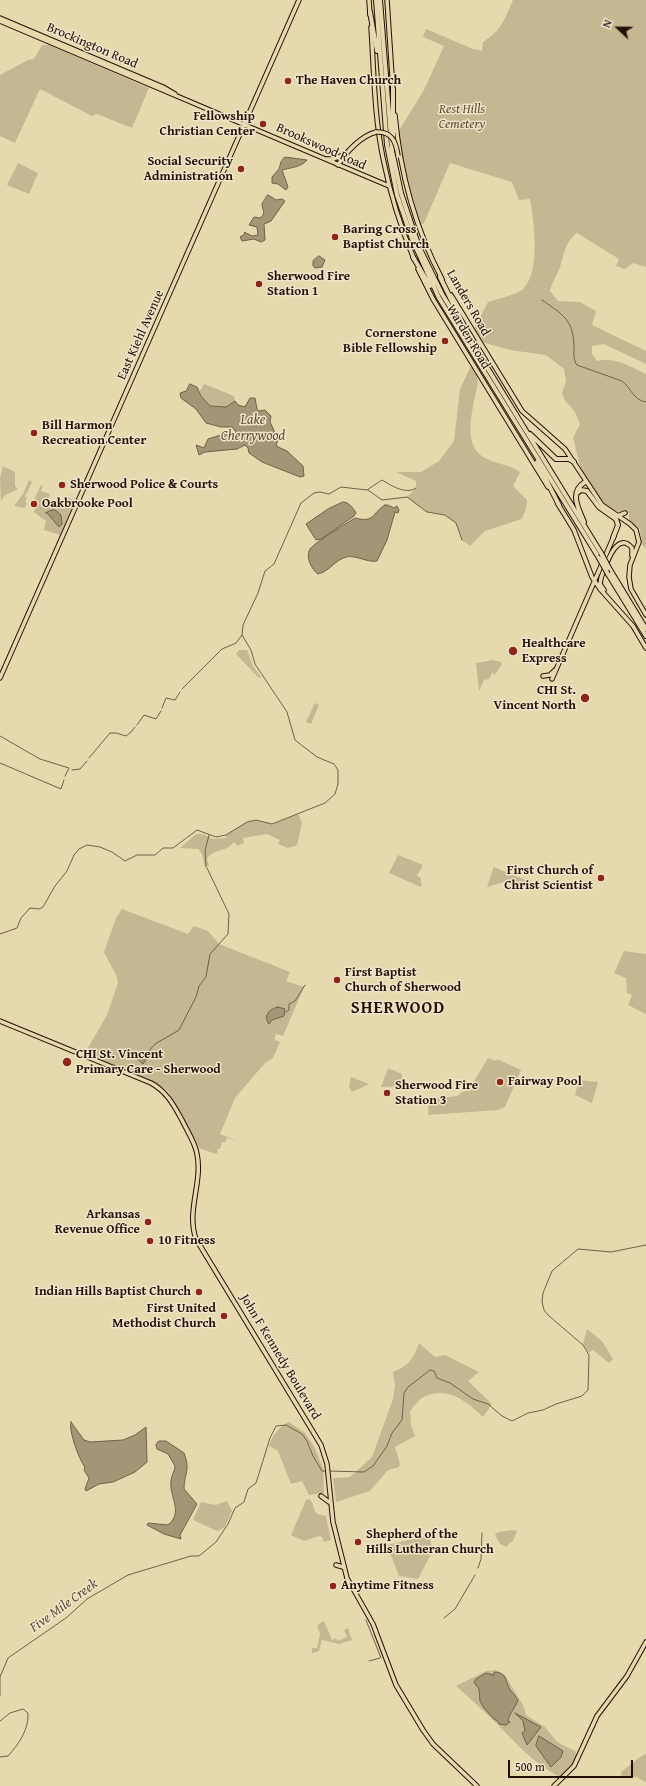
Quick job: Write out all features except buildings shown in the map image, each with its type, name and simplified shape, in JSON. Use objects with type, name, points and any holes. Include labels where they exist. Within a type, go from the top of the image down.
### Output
[{"type":"highway","points":[[376,0],[380,76],[387,145],[399,201],[416,249],[439,298]]},
{"type":"highway","points":[[380,0],[392,150],[403,198],[419,247],[440,290],[646,629]]},
{"type":"highway","points":[[370,12],[380,76]]},
{"type":"highway","points":[[392,150],[393,89]]},
{"type":"highway","points":[[413,257],[646,636]]},
{"type":"highway","points":[[440,277],[470,339]]},
{"type":"highway","points":[[523,426],[556,459],[569,459],[574,462]]},
{"type":"highway","points":[[528,442],[559,505]]},
{"type":"highway","points":[[585,482],[580,486],[576,493],[576,505],[588,532]]},
{"type":"highway","points":[[576,493],[581,490],[587,491],[599,507],[616,519],[618,525],[614,538]]},
{"type":"main road","name":"East Kiehl Avenue","points":[[0,678],[300,0]]},
{"type":"main road","name":"Warden Road","points":[[369,0],[378,123],[383,158],[398,221],[413,257],[433,299],[574,530],[595,582],[601,591],[633,626],[646,648]]},
{"type":"main road","name":"Landers Road","points":[[387,0],[396,134],[403,171],[409,197],[422,235],[440,277],[522,411],[561,444],[574,462],[585,482],[602,505],[633,526],[638,535],[638,544],[631,561]]},
{"type":"main road","name":"Brockington Road","points":[[0,18],[162,87],[175,94]]},
{"type":"main road","name":"Brockington Road","points":[[0,21],[245,124]]},
{"type":"main road","name":"Brookswood Road","points":[[245,124],[389,186]]},
{"type":"main road","points":[[338,165],[347,153],[367,135],[376,132],[384,132],[392,136],[397,146],[398,156],[412,212],[422,235]]},
{"type":"main road","points":[[321,158],[334,159],[347,153]]},
{"type":"main road","points":[[617,516],[625,513]]},
{"type":"main road","points":[[552,679],[622,519]]},
{"type":"main road","points":[[620,612],[601,587],[601,578],[614,548],[619,543],[626,543],[632,548],[629,574],[630,584],[646,615]]},
{"type":"main road","points":[[589,570],[595,575],[598,575]]},
{"type":"main road","points":[[589,594],[595,590],[601,591]]},
{"type":"main road","points":[[543,676],[551,674],[557,668]]},
{"type":"main road","name":"John F Kennedy Boulevard","points":[[0,1021],[151,1083],[162,1090],[170,1099],[197,1153],[198,1169],[192,1218],[196,1239],[323,1449],[327,1464],[330,1504],[344,1567],[377,1634],[394,1681],[423,1730],[435,1746],[477,1786]]},
{"type":"main road","points":[[321,1496],[327,1498],[330,1504]]},
{"type":"main road","points":[[336,1565],[344,1567]]},
{"type":"main road","points":[[554,1786],[574,1766],[597,1716],[627,1676],[646,1642]]},
{"type":"green space","name":"Rest Hills Cemetery","points":[[513,0],[646,0],[646,267],[633,263],[625,269],[616,266],[619,259],[577,233],[567,244],[560,267],[550,291],[558,301],[580,302],[596,311],[592,325],[646,351],[646,364],[604,344],[592,346],[592,354],[597,361],[616,361],[646,374],[646,548],[642,545],[640,529],[629,520],[629,513],[619,512],[602,505],[583,477],[573,438],[580,424],[575,412],[564,399],[562,393],[566,381],[564,369],[546,355],[510,350],[482,342],[473,331],[488,302],[520,291],[529,281],[532,271],[535,246],[530,199],[519,200],[512,182],[450,163],[424,223],[420,225],[405,170],[398,132],[424,90],[444,46],[423,37],[426,29],[473,49],[482,51],[483,42],[498,29],[505,19]]},
{"type":"green space","points":[[42,45],[49,45],[149,88],[132,128],[97,114],[92,116],[40,89],[15,143],[0,136],[0,75],[28,60],[34,59]]},
{"type":"green space","points":[[18,163],[38,173],[29,194],[7,185]]},
{"type":"green space","points":[[471,366],[477,375],[478,383],[472,412],[472,442],[476,451],[483,457],[516,469],[520,472],[513,486],[527,500],[522,519],[485,531],[470,546],[462,540],[456,523],[445,515],[427,512],[407,497],[416,488],[416,481],[396,472],[421,472],[439,461],[454,441],[460,389]]},
{"type":"green space","points":[[204,384],[234,396],[235,401],[226,407],[210,406],[199,393]]},
{"type":"green space","points":[[3,466],[15,472],[15,486],[18,489],[5,495],[1,501],[0,478]]},
{"type":"green space","points":[[29,480],[32,482],[25,497],[27,498],[25,502],[27,503],[25,508],[14,506],[23,494]]},
{"type":"green space","points":[[41,485],[43,486],[41,491],[50,494],[46,504],[53,507],[59,507],[66,497],[75,500],[60,535],[44,530],[46,521],[34,512],[38,502],[34,500]]},
{"type":"green space","points":[[239,650],[247,650],[253,666],[261,677],[259,678],[236,654]]},
{"type":"green space","points":[[493,660],[501,662],[502,664],[494,676],[493,672],[489,679],[484,680],[479,691],[476,663]]},
{"type":"green space","points":[[315,703],[319,705],[311,724],[306,722]]},
{"type":"green space","points":[[298,814],[302,823],[297,845],[288,848],[278,844],[280,840],[267,834],[243,838],[244,843],[237,846],[236,843],[233,843],[227,848],[209,856],[207,859],[209,866],[205,868],[202,854],[198,849],[180,848],[196,834],[203,834],[213,839],[226,838],[226,835],[247,822],[256,820],[272,824]]},
{"type":"green space","points":[[398,855],[423,865],[417,876],[421,878],[421,882],[419,881],[422,884],[421,887],[389,873]]},
{"type":"green space","points":[[494,866],[530,882],[507,881],[487,887]]},
{"type":"green space","points":[[122,909],[188,934],[194,926],[208,931],[219,944],[290,972],[286,981],[304,987],[283,1036],[276,1034],[274,1039],[280,1042],[273,1058],[265,1063],[235,1098],[220,1134],[237,1141],[227,1138],[225,1142],[222,1142],[220,1149],[217,1149],[218,1152],[216,1154],[199,1148],[168,1091],[150,1080],[85,1053],[107,1015],[118,983],[117,977],[104,952],[116,918]]},
{"type":"green space","points":[[624,951],[646,954],[646,1014],[628,1005],[632,995],[627,993],[626,978],[614,973]]},
{"type":"green space","points":[[488,1058],[496,1061],[497,1059],[521,1070],[505,1107],[498,1110],[428,1115],[429,1099],[457,1096],[471,1086]]},
{"type":"green space","points":[[388,1068],[402,1074],[402,1086],[381,1087]]},
{"type":"green space","points":[[351,1077],[369,1084],[352,1092],[349,1086]]},
{"type":"green space","points":[[579,1080],[598,1082],[592,1103],[575,1095]]},
{"type":"green space","points":[[587,1329],[602,1341],[613,1359],[609,1363],[593,1350],[589,1353],[583,1344]]},
{"type":"green space","points":[[419,1343],[435,1357],[445,1355],[479,1372],[468,1381],[492,1404],[483,1417],[464,1401],[450,1394],[434,1393],[424,1397],[417,1402],[410,1411],[411,1425],[415,1436],[395,1447],[400,1464],[399,1467],[388,1470],[370,1491],[336,1502],[333,1478],[350,1477],[372,1457],[393,1399],[395,1386],[393,1372],[403,1367],[410,1361],[415,1354]]},
{"type":"green space","points":[[289,1422],[304,1432],[314,1446],[323,1468],[324,1493],[309,1495],[302,1481],[291,1484],[278,1451],[269,1446],[276,1432]]},
{"type":"green space","points":[[309,1499],[313,1504],[315,1512],[326,1516],[331,1540],[324,1542],[322,1537],[319,1536],[304,1541],[291,1535],[306,1500]]},
{"type":"green space","points":[[227,1501],[232,1511],[225,1527],[217,1531],[193,1520],[201,1502],[216,1505]]},
{"type":"green space","points":[[512,1530],[517,1531],[512,1543],[510,1542],[507,1547],[500,1544],[495,1535],[498,1532]]},
{"type":"green space","points":[[430,1535],[432,1552],[418,1579],[399,1576],[387,1545]]},
{"type":"green space","points":[[324,1621],[332,1640],[336,1638],[338,1641],[347,1637],[344,1630],[348,1628],[352,1640],[339,1644],[322,1640],[319,1651],[312,1653],[312,1648],[317,1648],[320,1634],[317,1626]]},
{"type":"green space","points":[[495,1670],[505,1675],[524,1707],[526,1715],[545,1727],[557,1742],[575,1751],[578,1758],[570,1771],[560,1777],[541,1765],[526,1753],[487,1714],[456,1686],[486,1671]]},
{"type":"green space","points":[[646,1754],[646,1782],[636,1777],[622,1777],[621,1772]]},
{"type":"water","points":[[285,157],[307,160],[299,166],[282,170],[288,187],[286,190],[278,184],[272,183],[272,177],[279,169],[281,162]]},
{"type":"water","points":[[268,195],[276,200],[282,199],[285,201],[271,221],[264,224],[265,240],[261,242],[254,239],[242,241],[240,237],[245,234],[244,232],[252,236],[258,235],[257,227],[249,225],[254,217],[260,218],[263,215],[264,211],[262,204]]},
{"type":"water","points":[[319,256],[325,260],[322,267],[315,268],[313,266],[313,261]]},
{"type":"water","name":"Lake Cherrywood","points":[[190,384],[197,387],[201,396],[210,406],[226,407],[235,401],[238,405],[245,407],[250,398],[255,398],[257,409],[259,411],[265,410],[271,416],[270,422],[278,439],[276,446],[287,451],[303,466],[304,476],[300,477],[262,462],[249,453],[248,448],[245,445],[237,449],[205,452],[199,455],[196,445],[204,448],[208,439],[224,434],[233,435],[236,432],[232,427],[221,427],[206,423],[196,409],[181,398],[180,393],[186,391]]},
{"type":"water","points":[[343,502],[352,507],[356,513],[354,516],[321,539],[316,540],[306,524],[328,509]]},
{"type":"water","points":[[385,505],[394,508],[397,506],[399,510],[398,513],[395,512],[387,540],[377,561],[347,557],[343,558],[322,573],[318,574],[316,572],[310,563],[308,556],[310,549],[313,546],[355,518],[366,519],[372,517]]},
{"type":"water","points":[[55,510],[61,515],[62,524],[59,527],[46,513]]},
{"type":"water","points":[[278,1007],[285,1009],[284,1016],[272,1020],[269,1024],[267,1021],[268,1013],[272,1009]]},
{"type":"water","points":[[142,1051],[147,1053],[149,1056],[143,1064],[135,1057],[131,1057]]},
{"type":"water","points":[[71,1422],[84,1440],[90,1442],[123,1440],[135,1435],[146,1427],[147,1462],[135,1472],[113,1482],[99,1484],[86,1491],[85,1489],[89,1478],[84,1470],[85,1467],[75,1444],[70,1426]]},
{"type":"water","points":[[159,1441],[166,1441],[184,1453],[187,1468],[184,1489],[197,1504],[180,1535],[181,1539],[164,1534],[147,1525],[148,1523],[168,1525],[173,1520],[175,1515],[175,1504],[171,1487],[171,1479],[175,1466],[168,1454],[157,1449],[156,1445]]},
{"type":"water","points":[[495,1672],[499,1672],[504,1675],[510,1690],[518,1700],[508,1719],[510,1722],[506,1725],[499,1724],[498,1721],[494,1719],[484,1708],[480,1701],[479,1689],[474,1682],[486,1673],[493,1675]]},
{"type":"water","points":[[515,1713],[541,1727],[527,1745],[522,1733],[525,1731],[523,1721]]},
{"type":"water","points":[[539,1736],[563,1751],[561,1757],[551,1767],[536,1746]]},
{"type":"waterway","name":"Five Mile Creek","points":[[542,300],[566,318],[572,330],[574,359],[577,365],[622,381],[635,397],[646,402]]},
{"type":"waterway","points":[[0,934],[17,928],[21,918],[30,908],[39,909],[43,907],[55,886],[67,871],[74,855],[79,849],[87,845],[100,847],[112,852],[125,861],[137,855],[155,855],[163,848],[173,848],[197,830],[216,837],[226,835],[247,822],[256,820],[272,824],[325,803],[335,794],[338,784],[338,770],[334,764],[317,757],[295,740],[287,712],[255,664],[251,650],[242,635],[243,625],[258,593],[265,571],[274,564],[301,503],[314,493],[320,492],[329,494],[341,487],[367,490],[382,480],[403,490],[408,491],[416,488]]},
{"type":"waterway","points":[[368,490],[382,500],[407,497],[427,512],[445,515],[456,523],[462,540]]},
{"type":"waterway","points":[[182,689],[222,649],[236,643],[242,635]]},
{"type":"waterway","points":[[162,708],[166,698],[175,700],[180,692]]},
{"type":"waterway","points":[[137,725],[144,715],[156,719],[161,711]]},
{"type":"waterway","points":[[89,758],[110,733],[126,736],[135,727]]},
{"type":"waterway","points":[[0,736],[40,759],[69,768],[65,776]]},
{"type":"waterway","points":[[72,770],[80,769],[87,761]]},
{"type":"waterway","points":[[0,763],[61,789],[64,780]]},
{"type":"waterway","points":[[206,866],[205,851],[209,835]]},
{"type":"waterway","points":[[147,1053],[155,1044],[179,1030],[196,997],[199,986],[206,977],[210,954],[228,934],[229,914],[207,868]]},
{"type":"waterway","points":[[286,1012],[289,1010],[289,1004],[295,1001],[305,985]]},
{"type":"waterway","name":"Five Mile Creek","points":[[330,1471],[364,1472],[373,1466],[387,1446],[392,1433],[402,1420],[404,1393],[408,1387],[430,1370],[434,1371],[437,1378],[450,1383],[473,1399],[488,1404],[502,1416],[512,1421],[528,1413],[543,1410],[556,1404],[582,1396],[588,1390],[589,1355],[583,1345],[549,1316],[544,1310],[542,1302],[543,1293],[552,1271],[578,1249],[611,1252],[646,1245]]},
{"type":"waterway","name":"Five Mile Creek","points":[[0,1696],[0,1677],[8,1658],[66,1618],[87,1599],[128,1575],[191,1556],[199,1556],[216,1542],[228,1524],[235,1508],[244,1502],[248,1489],[256,1483],[270,1438],[276,1426],[286,1425],[302,1434],[322,1471],[327,1471]]},
{"type":"waterway","points":[[478,1568],[481,1559],[482,1533]]},
{"type":"waterway","points":[[444,1618],[455,1609],[475,1575]]},
{"type":"waterway","points":[[366,1620],[381,1658]]},
{"type":"waterway","points":[[369,1661],[380,1658]]},
{"type":"waterway","name":"Five Mile Creek","points":[[0,1721],[10,1713],[23,1709],[28,1713],[27,1725],[16,1746],[8,1756],[0,1757]]},
{"type":"place","name":"The Haven Church","points":[[288,81]]},
{"type":"place","name":"Fellowship Christian Center","points":[[263,124]]},
{"type":"place","name":"Social Security Administration","points":[[241,169]]},
{"type":"place","name":"Baring Cross Baptist Church","points":[[335,237]]},
{"type":"place","name":"Sherwood Fire Station 1","points":[[259,284]]},
{"type":"place","name":"Cornerstone Bible Fellowship","points":[[445,341]]},
{"type":"place","name":"Bill Harmon Recreation Center","points":[[34,433]]},
{"type":"place","name":"Sherwood Police & Courts","points":[[62,485]]},
{"type":"place","name":"Oakbrooke Pool","points":[[34,504]]},
{"type":"place","name":"Healthcare Express","points":[[513,651]]},
{"type":"place","name":"CHI St. Vincent North","points":[[585,698]]},
{"type":"place","name":"First Church of Christ Scientist","points":[[601,878]]},
{"type":"place","name":"First Baptist Church of Sherwood","points":[[337,980]]},
{"type":"place","name":"CHI St. Vincent Primary Care - Sherwood","points":[[67,1062]]},
{"type":"place","name":"Fairway Pool","points":[[500,1082]]},
{"type":"place","name":"Sherwood Fire Station 3","points":[[387,1093]]},
{"type":"place","name":"Arkansas Revenue Office","points":[[148,1222]]},
{"type":"place","name":"10 Fitness","points":[[150,1241]]},
{"type":"place","name":"Indian Hills Baptist Church","points":[[199,1292]]},
{"type":"place","name":"First United Methodist Church","points":[[224,1316]]},
{"type":"place","name":"Shepherd of the Hills Lutheran Church","points":[[358,1542]]},
{"type":"place","name":"Anytime Fitness","points":[[333,1586]]},
{"type":"district","name":"SHERWOOD","points":[[398,1009]]}]
